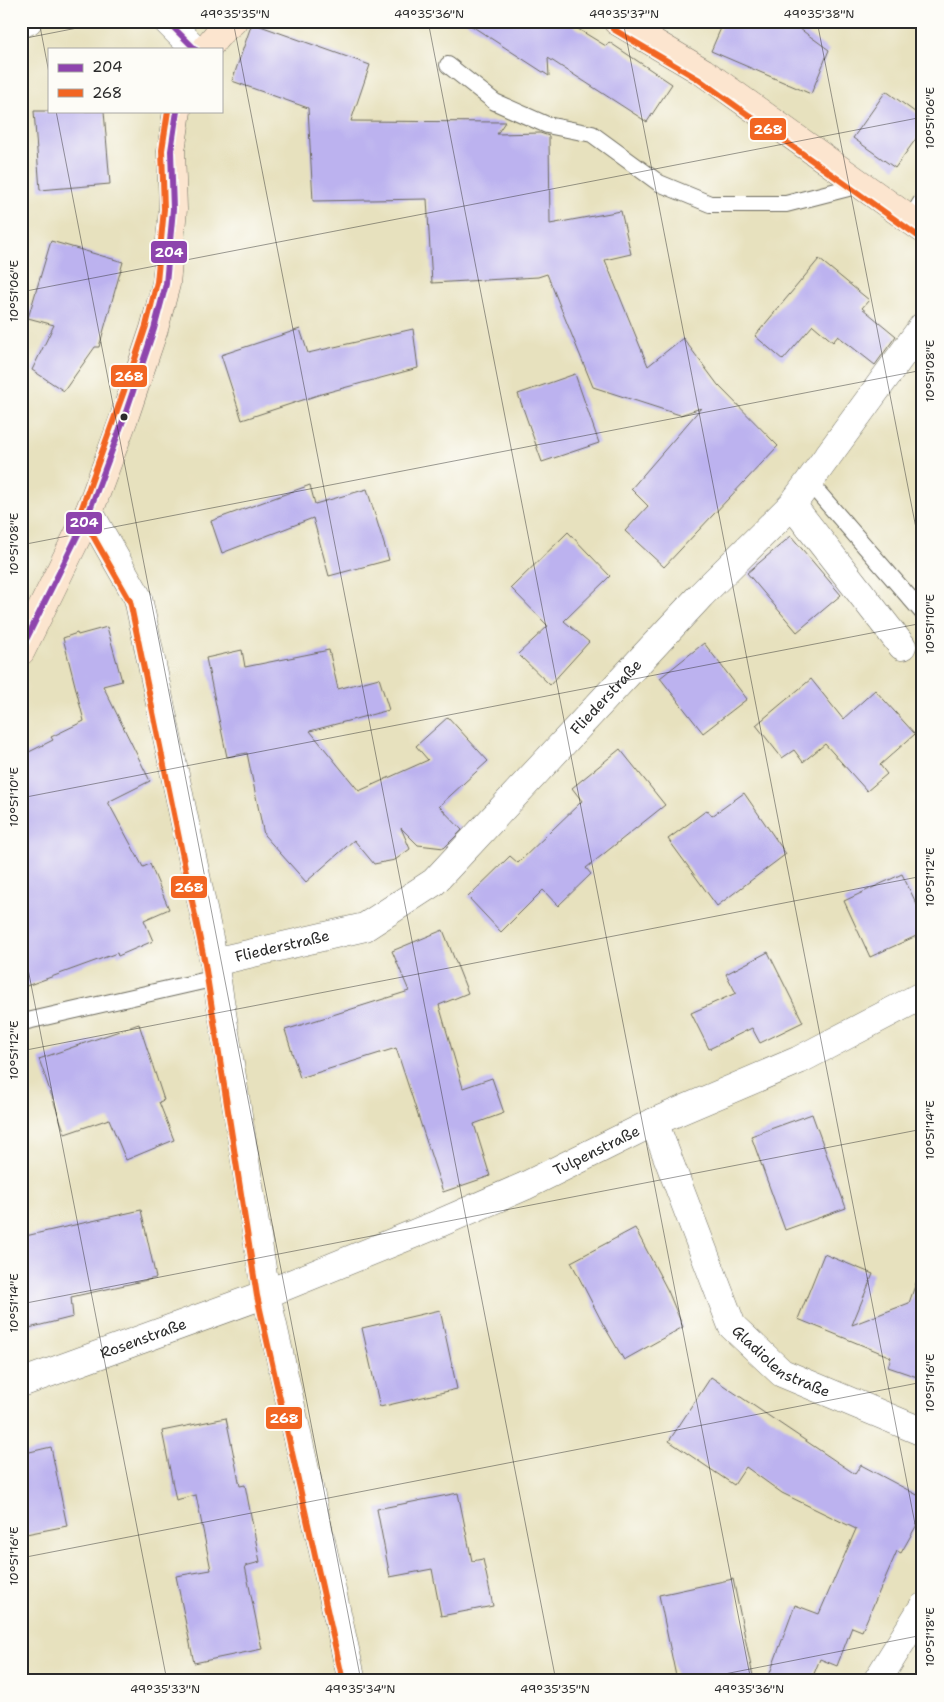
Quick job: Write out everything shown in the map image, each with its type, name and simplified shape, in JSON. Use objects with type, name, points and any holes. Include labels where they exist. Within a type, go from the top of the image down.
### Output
[{"type":"main road","points":[[207,48],[220,32],[233,21]]},
{"type":"main road","points":[[618,21],[703,72],[860,185],[919,216]]},
{"type":"main road","points":[[21,651],[89,512],[154,329],[166,284],[173,208],[171,151],[177,112]]},
{"type":"street","points":[[21,24],[28,21]]},
{"type":"street","points":[[167,21],[195,48]]},
{"type":"street","name":"Fliederstraße","points":[[215,970],[365,927],[434,882],[701,595],[792,506],[923,326]]},
{"type":"street","points":[[792,506],[902,646]]},
{"type":"street","points":[[89,512],[138,598],[215,970],[266,1294],[352,1681]]},
{"type":"street","name":"Tulpenstraße","points":[[266,1294],[433,1226],[525,1186],[654,1122],[798,1060],[923,995]]},
{"type":"street","name":"Gladiolenstraße","points":[[654,1122],[732,1326],[782,1373],[923,1432]]},
{"type":"street","name":"Rosenstraße","points":[[21,1383],[266,1294]]},
{"type":"street","points":[[877,1681],[923,1608]]},
{"type":"lane","points":[[448,65],[495,102],[547,125],[592,134],[659,183],[710,204],[786,204],[860,185]]},
{"type":"lane","points":[[809,482],[923,613]]},
{"type":"lane","points":[[23,1022],[215,970]]},
{"type":"building","points":[[464,21],[565,21],[606,46],[609,42],[672,84],[647,122],[548,58],[549,76]]},
{"type":"building","points":[[724,21],[789,21],[829,50],[811,94],[711,51]]},
{"type":"building","points":[[252,23],[370,65],[351,121],[505,122],[497,134],[540,133],[549,136],[550,224],[621,211],[631,254],[605,260],[648,366],[683,338],[718,385],[778,446],[664,567],[625,531],[648,506],[631,489],[701,408],[680,415],[593,387],[547,274],[538,277],[432,283],[427,199],[313,201],[308,108],[232,81]]},
{"type":"building","points":[[886,91],[923,118],[923,129],[895,168],[853,138]]},
{"type":"building","points":[[34,111],[104,112],[110,184],[40,190]]},
{"type":"building","points":[[51,241],[123,262],[99,347],[95,347],[64,391],[32,370],[54,325],[28,318]]},
{"type":"building","points":[[819,259],[869,300],[862,308],[896,336],[875,365],[838,336],[833,342],[813,325],[783,360],[755,336]]},
{"type":"building","points":[[300,329],[308,353],[413,329],[418,368],[321,394],[242,420],[221,355]]},
{"type":"building","points":[[575,374],[599,443],[542,462],[518,394]]},
{"type":"building","points":[[310,485],[315,504],[367,489],[389,560],[329,576],[313,518],[222,553],[211,521]]},
{"type":"building","points":[[568,532],[610,576],[564,621],[589,642],[550,685],[518,654],[548,626],[511,588]]},
{"type":"building","points":[[791,536],[841,595],[797,632],[747,573]]},
{"type":"building","points":[[107,627],[122,681],[103,686],[150,781],[108,802],[143,867],[150,864],[169,909],[144,920],[153,941],[118,956],[117,953],[21,988],[21,756],[53,740],[51,737],[84,721],[63,638]]},
{"type":"building","points":[[704,643],[747,699],[703,733],[660,678]]},
{"type":"building","points":[[242,650],[245,667],[329,650],[338,689],[379,678],[389,710],[310,731],[359,791],[428,760],[416,746],[448,717],[488,761],[439,806],[462,830],[444,848],[418,845],[401,828],[410,849],[395,860],[374,864],[354,840],[306,882],[264,835],[247,753],[227,757],[206,658]]},
{"type":"building","points":[[811,679],[843,719],[875,690],[915,734],[880,765],[887,774],[867,791],[825,744],[803,762],[794,750],[782,758],[756,725]]},
{"type":"building","points":[[620,749],[665,805],[586,868],[591,874],[558,906],[543,890],[501,932],[468,897],[510,856],[518,863],[582,801],[572,788]]},
{"type":"building","points":[[744,793],[786,854],[717,906],[668,839],[707,810],[712,816]]},
{"type":"building","points":[[902,874],[923,917],[923,933],[870,957],[844,901]]},
{"type":"building","points":[[443,930],[468,993],[439,1005],[463,1088],[492,1078],[504,1113],[474,1124],[490,1176],[443,1192],[396,1048],[300,1078],[285,1030],[409,991],[392,951]]},
{"type":"building","points":[[768,952],[803,1022],[760,1043],[752,1028],[709,1049],[691,1013],[736,993],[726,974]]},
{"type":"building","points":[[139,1024],[164,1100],[159,1102],[174,1140],[126,1160],[109,1119],[65,1134],[39,1059]]},
{"type":"building","points":[[812,1114],[846,1208],[785,1230],[751,1136]]},
{"type":"building","points":[[141,1210],[156,1278],[71,1297],[73,1317],[21,1330],[21,1237]]},
{"type":"building","points":[[635,1228],[668,1291],[683,1327],[624,1360],[571,1262]]},
{"type":"building","points":[[824,1254],[873,1274],[852,1325],[909,1303],[917,1280],[923,1280],[923,1379],[888,1367],[891,1357],[798,1319]]},
{"type":"building","points":[[440,1310],[457,1389],[380,1407],[362,1328]]},
{"type":"building","points":[[711,1377],[855,1474],[861,1465],[923,1498],[923,1514],[901,1553],[897,1551],[862,1631],[852,1627],[837,1666],[820,1659],[811,1681],[767,1681],[795,1605],[819,1614],[856,1529],[782,1493],[746,1467],[734,1485],[669,1441]]},
{"type":"building","points":[[226,1418],[240,1486],[245,1485],[260,1562],[245,1566],[262,1649],[194,1663],[176,1576],[211,1570],[196,1495],[176,1500],[162,1431]]},
{"type":"building","points":[[51,1447],[67,1526],[21,1535],[21,1454]]},
{"type":"building","points":[[458,1493],[472,1561],[483,1559],[493,1606],[441,1616],[432,1569],[390,1577],[377,1509]]},
{"type":"building","points":[[733,1579],[754,1681],[677,1681],[659,1595]]},
{"type":"transit line","name":"204","points":[[167,21],[194,48]]},
{"type":"transit line","name":"268","points":[[613,29],[698,79],[918,236]]},
{"type":"transit line","name":"268","points":[[168,112],[162,150],[164,209],[157,282],[146,326],[80,513],[130,601],[205,964],[257,1296],[343,1681]]},
{"type":"transit line","name":"204","points":[[21,650],[89,512],[124,418],[154,329],[166,284],[173,209],[171,151],[177,112]]}]
